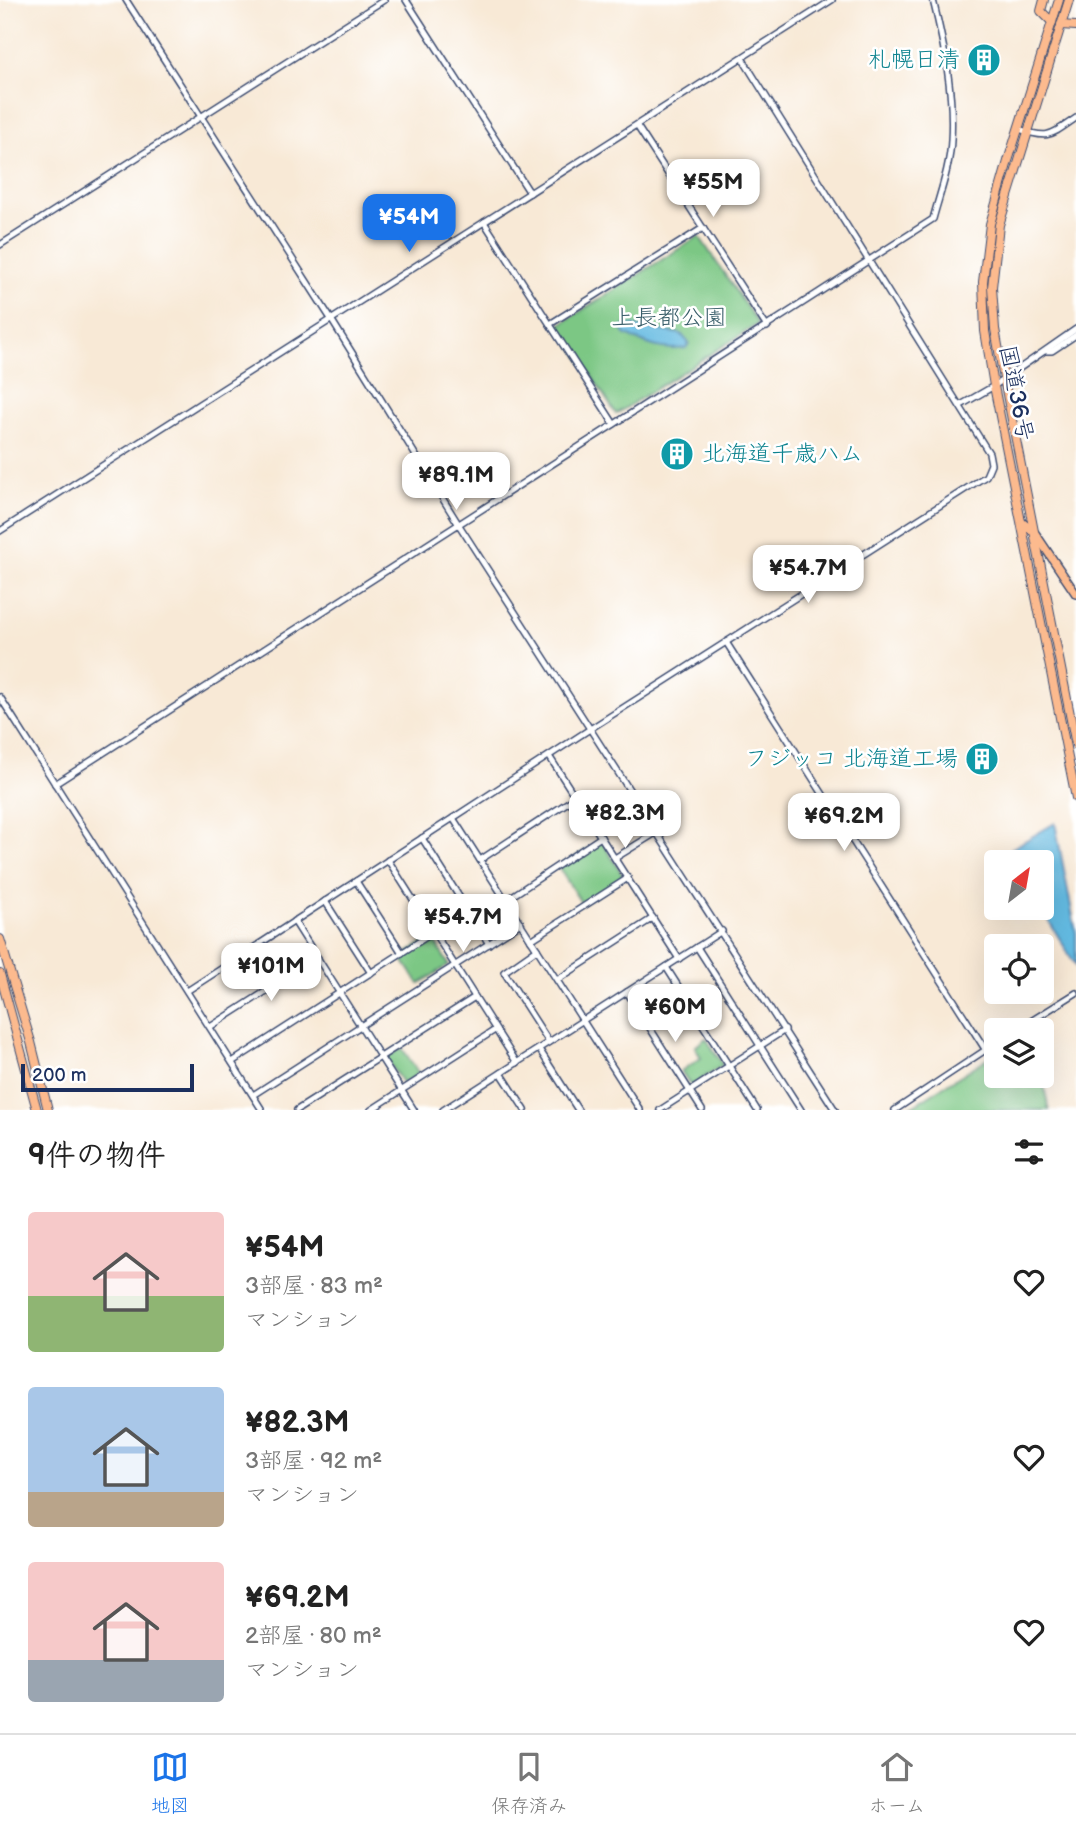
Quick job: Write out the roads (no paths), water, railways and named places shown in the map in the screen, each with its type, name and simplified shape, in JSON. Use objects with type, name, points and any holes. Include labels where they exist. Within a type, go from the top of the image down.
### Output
[{"type":"highway","points":[[1044,0],[1041,11],[1057,23],[1076,26]]},
{"type":"highway","name":"国道36号","points":[[1057,23],[1059,0]]},
{"type":"highway","name":"国道36号","points":[[1069,0],[1057,23],[990,224],[984,282],[985,331],[994,386],[1076,798]]},
{"type":"highway","name":"国道36号","points":[[1023,130],[999,225],[992,287],[995,329],[1076,745]]},
{"type":"highway","points":[[0,939],[48,1110]]},
{"type":"highway","points":[[0,974],[37,1110]]},
{"type":"main road","points":[[1022,522],[1035,533],[1076,594]]},
{"type":"street","points":[[126,0],[835,1110]]},
{"type":"street","points":[[0,245],[384,0]]},
{"type":"street","points":[[406,0],[530,193]]},
{"type":"street","points":[[0,531],[832,0]]},
{"type":"street","points":[[55,784],[933,219],[945,177],[951,141],[950,91],[933,0]]},
{"type":"street","points":[[187,991],[549,755],[986,476],[991,464],[989,453],[743,58]]},
{"type":"street","points":[[1023,130],[1042,136],[1053,133],[1076,118]]},
{"type":"street","points":[[637,126],[767,327]]},
{"type":"street","points":[[484,222],[614,424]]},
{"type":"street","points":[[550,324],[703,228]]},
{"type":"street","points":[[961,405],[994,386],[1076,329]]},
{"type":"street","points":[[1046,351],[1052,351],[1076,335]]},
{"type":"street","points":[[726,642],[984,1047]]},
{"type":"street","points":[[0,697],[262,1110]]},
{"type":"street","points":[[549,755],[680,959]]},
{"type":"street","points":[[480,860],[576,797]]},
{"type":"street","points":[[453,818],[640,1110]]},
{"type":"street","points":[[615,859],[657,832]]},
{"type":"street","points":[[506,900],[601,837]]},
{"type":"street","points":[[422,838],[489,944]]},
{"type":"street","points":[[388,860],[517,1063]]},
{"type":"street","points":[[531,940],[628,878]]},
{"type":"street","points":[[356,881],[402,953]]},
{"type":"street","points":[[325,901],[371,973]]},
{"type":"street","points":[[557,980],[653,918]]},
{"type":"street","points":[[294,921],[414,1110]]},
{"type":"street","points":[[253,1095],[521,923]]},
{"type":"street","points":[[443,1110],[722,931]]},
{"type":"street","points":[[232,1062],[434,932]]},
{"type":"street","points":[[697,947],[800,1110]]},
{"type":"street","points":[[537,949],[504,972],[549,1042]]},
{"type":"street","points":[[210,1027],[318,958]]},
{"type":"street","points":[[666,967],[757,1110]]},
{"type":"street","points":[[627,992],[702,1110]]},
{"type":"street","points":[[1036,1018],[1076,993]]},
{"type":"street","points":[[297,1110],[475,997]]},
{"type":"street","points":[[371,1110],[495,1030]]},
{"type":"street","points":[[660,1110],[785,1030]]},
{"type":"street","points":[[539,1049],[578,1110]]},
{"type":"street","points":[[895,1110],[984,1050]]},
{"type":"street","points":[[501,1073],[522,1109]]},
{"type":"water","points":[[630,325],[681,334],[689,343],[686,348],[678,349],[654,346],[625,334],[622,329]]},
{"type":"water","points":[[804,558],[813,571],[794,584],[785,571]]},
{"type":"water","points":[[1055,823],[1076,933],[1076,966],[1048,920],[1054,920],[1054,850],[1009,850]]},
{"type":"place","name":"札幌日清","points":[[984,60]]},
{"type":"place","name":"北海道千歳ハム","points":[[677,454]]},
{"type":"place","name":"フジッコ 北海道工場","points":[[982,759]]},
{"type":"park label","name":"上長都公園","points":[[669,318]]}]
